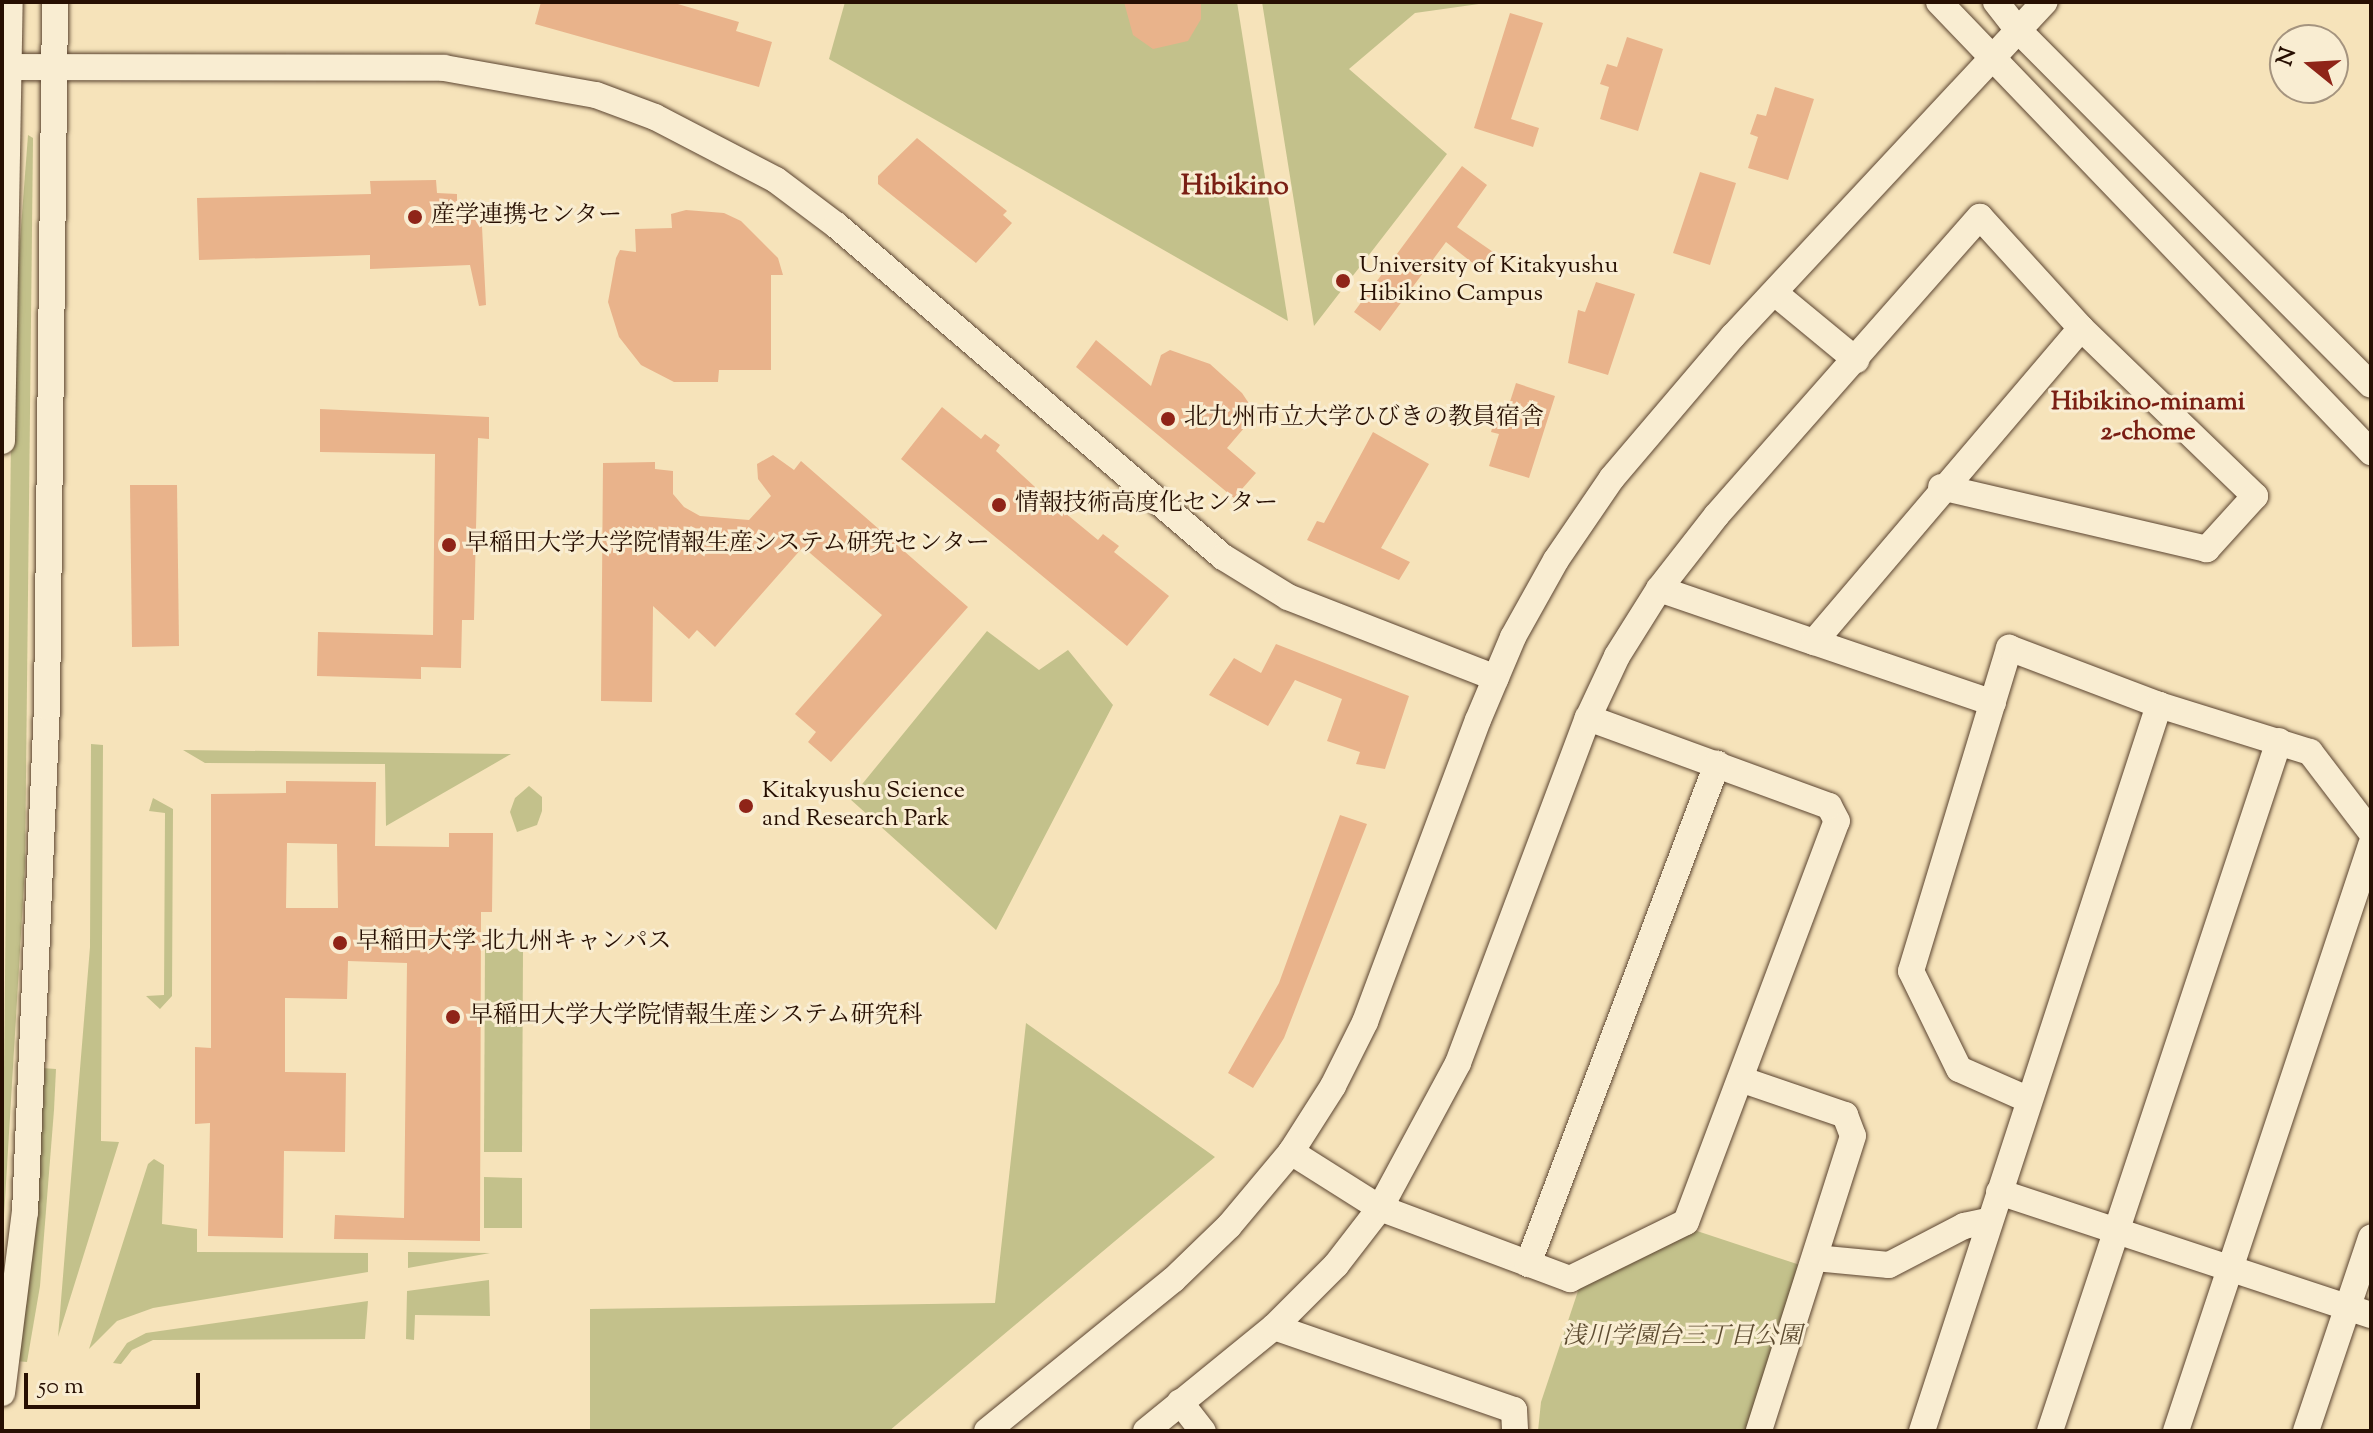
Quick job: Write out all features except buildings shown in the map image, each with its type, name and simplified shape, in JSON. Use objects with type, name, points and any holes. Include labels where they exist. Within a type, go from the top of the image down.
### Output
[{"type":"street","points":[[2,441],[6,67],[10,2]]},
{"type":"street","points":[[2,1393],[25,1212],[41,876],[55,2]]},
{"type":"street","points":[[1939,2],[1989,58],[2371,452]]},
{"type":"street","points":[[1996,2],[2016,28],[2371,385]]},
{"type":"street","points":[[987,1431],[1173,1280],[1229,1226],[1291,1152],[1333,1086],[1365,1022],[1496,678],[1556,560],[1612,478],[2016,28],[2045,2]]},
{"type":"street","points":[[6,67],[444,68],[596,95],[655,117],[776,180],[836,225],[1223,557],[1288,597],[1496,678]]},
{"type":"street","points":[[1146,1431],[1274,1327],[1336,1265],[1380,1208],[1458,1063],[1588,718],[1617,656],[1659,589],[1716,516],[1980,217],[2081,328],[2255,496],[2207,549],[1941,487]]},
{"type":"street","points":[[1776,294],[1856,360]]},
{"type":"street","points":[[1814,642],[1941,487],[2081,328]]},
{"type":"street","points":[[1659,589],[1993,703]]},
{"type":"street","points":[[2027,1099],[1959,1069],[1911,971],[2009,648],[2159,705],[2310,752],[2371,832]]},
{"type":"street","points":[[1922,1431],[2027,1099],[2159,705]]},
{"type":"street","points":[[1291,1152],[1380,1208],[1570,1279],[1686,1222],[1743,1080],[1837,821],[1829,806],[1588,718]]},
{"type":"street","points":[[2050,1431],[2119,1232],[2279,741]]},
{"type":"street","points":[[1528,1264],[1717,764]]},
{"type":"street","points":[[2176,1431],[2371,845]]},
{"type":"street","points":[[1743,1080],[1845,1115],[1853,1136],[1759,1431]]},
{"type":"street","points":[[1999,1192],[2359,1312]]},
{"type":"street","points":[[1815,1258],[1889,1265],[1964,1226],[1988,1221]]},
{"type":"street","points":[[2306,1431],[2359,1312],[2371,1238]]},
{"type":"street","points":[[1274,1327],[1514,1410],[1515,1431]]},
{"type":"street","points":[[1180,1402],[1203,1431]]},
{"type":"green space","points":[[845,2],[1237,2],[1288,321],[829,59]]},
{"type":"green space","points":[[1262,2],[1493,2],[1415,13],[1349,69],[1447,154],[1314,326]]},
{"type":"green space","points":[[28,135],[33,138],[25,867],[2,1250],[12,347]]},
{"type":"green space","points":[[987,631],[1039,670],[1068,650],[1113,705],[996,930],[850,799]]},
{"type":"green space","points":[[91,744],[103,745],[101,1141],[119,1142],[58,1337],[90,947]]},
{"type":"green space","points":[[183,750],[511,754],[386,826],[385,764],[205,763]]},
{"type":"green space","points":[[529,786],[542,797],[542,811],[537,825],[517,832],[510,812],[515,798]]},
{"type":"green space","points":[[153,798],[173,809],[172,996],[160,1009],[146,996],[164,995],[165,813],[149,811]]},
{"type":"green space","points":[[485,947],[523,949],[522,1152],[484,1152]]},
{"type":"green space","points":[[1026,1023],[1215,1157],[889,1431],[590,1431],[590,1309],[995,1303]]},
{"type":"green space","points":[[42,1068],[56,1069],[54,1110],[40,1286],[27,1362],[15,1361]]},
{"type":"green space","points":[[154,1159],[164,1165],[162,1224],[197,1229],[197,1252],[368,1253],[368,1272],[153,1308],[117,1321],[89,1349],[148,1164]]},
{"type":"green space","points":[[484,1177],[522,1178],[522,1228],[484,1228]]},
{"type":"green space","name":"浅川学園台三丁目公園","points":[[1697,1231],[1803,1266],[1749,1431],[1538,1431],[1541,1402],[1581,1282]]},
{"type":"green space","points":[[408,1252],[490,1253],[408,1268]]},
{"type":"green space","points":[[489,1280],[490,1316],[415,1315],[414,1340],[406,1339],[407,1291]]},
{"type":"green space","points":[[368,1301],[365,1339],[153,1340],[132,1350],[121,1364],[113,1363],[127,1343],[146,1333]]},
{"type":"place","name":"産学連携センター","points":[[415,217]]},
{"type":"place","name":"University of Kitakyushu Hibikino Campus","points":[[1343,281]]},
{"type":"place","name":"北九州市立大学ひびきの教員宿舎","points":[[1168,419]]},
{"type":"place","name":"情報技術高度化センター","points":[[999,505]]},
{"type":"place","name":"早稲田大学大学院情報生産システム研究センター","points":[[449,545]]},
{"type":"place","name":"Kitakyushu Science and Research Park","points":[[746,806]]},
{"type":"place","name":"早稲田大学 北九州キャンパス","points":[[340,943]]},
{"type":"place","name":"早稲田大学大学院情報生産システム研究科","points":[[453,1017]]},
{"type":"district","name":"Hibikino","points":[[1235,187]]},
{"type":"district","name":"Hibikino-minami 2-chome","points":[[2148,418]]}]
